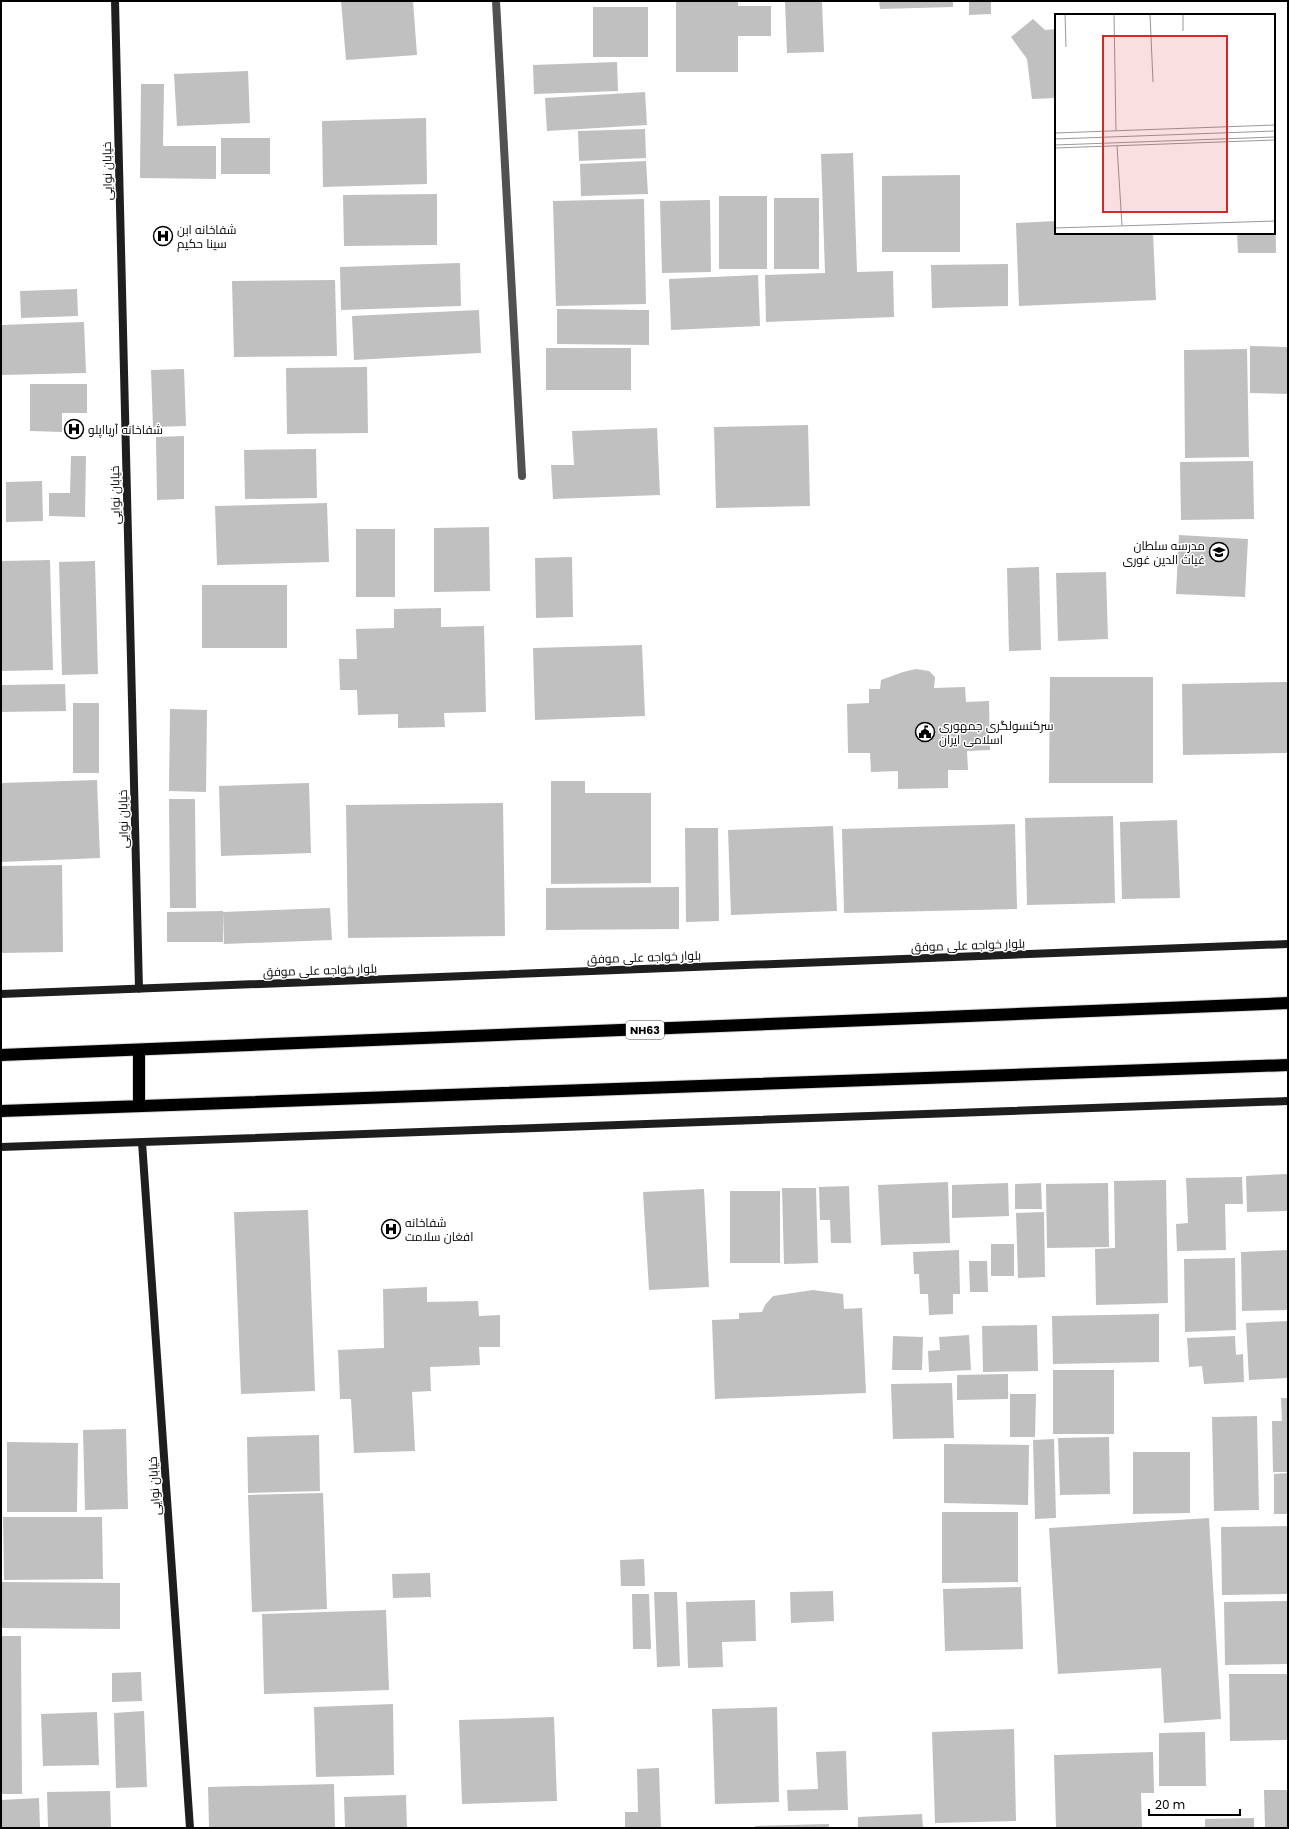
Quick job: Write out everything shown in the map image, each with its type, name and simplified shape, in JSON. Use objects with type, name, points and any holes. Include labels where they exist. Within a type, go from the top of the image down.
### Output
[{"type":"highway","name":"NH63","points":[[1,1055],[1288,1003]]},
{"type":"highway","points":[[139,1050],[139,1106]]},
{"type":"highway","points":[[1,1111],[1288,1065]]},
{"type":"street","name":"خیابان نوایی","points":[[115,1],[139,988]]},
{"type":"street","points":[[496,1],[522,476]]},
{"type":"street","name":"بلوار خواجه علی موفق","points":[[1,994],[1288,944]]},
{"type":"street","points":[[1,1147],[1288,1101]]},
{"type":"street","name":"خیابان نوایی","points":[[142,1142],[190,1828]]},
{"type":"building","points":[[341,1],[413,1],[417,55],[346,60]]},
{"type":"building","points":[[676,1],[738,1],[738,6],[771,6],[771,36],[738,36],[738,72],[676,72]]},
{"type":"building","points":[[785,1],[822,1],[824,52],[787,53]]},
{"type":"building","points":[[879,1],[953,1],[953,7],[880,9]]},
{"type":"building","points":[[969,1],[991,1],[991,14],[969,15]]},
{"type":"building","points":[[593,7],[648,7],[648,57],[593,57]]},
{"type":"building","points":[[1033,19],[1045,30],[1055,29],[1055,98],[1032,99],[1027,59],[1011,37]]},
{"type":"building","points":[[617,62],[618,91],[534,94],[533,65]]},
{"type":"building","points":[[248,71],[250,123],[177,126],[174,74]]},
{"type":"building","points":[[141,84],[164,84],[163,146],[216,146],[216,179],[140,178]]},
{"type":"building","points":[[645,92],[647,125],[547,131],[545,98]]},
{"type":"building","points":[[426,118],[427,184],[323,187],[322,121]]},
{"type":"building","points":[[645,129],[646,158],[579,161],[578,131]]},
{"type":"building","points":[[221,138],[270,138],[270,174],[221,174]]},
{"type":"building","points":[[853,153],[857,272],[893,271],[894,317],[766,322],[765,275],[825,273],[821,154]]},
{"type":"building","points":[[646,161],[648,194],[581,196],[580,164]]},
{"type":"building","points":[[960,175],[960,252],[882,252],[882,176]]},
{"type":"building","points":[[437,194],[437,245],[344,246],[343,195]]},
{"type":"building","points":[[719,196],[767,196],[767,269],[719,269]]},
{"type":"building","points":[[1275,197],[1276,253],[1238,253],[1237,234],[1275,234]]},
{"type":"building","points":[[774,198],[819,198],[819,269],[774,269]]},
{"type":"building","points":[[644,199],[646,304],[556,306],[553,201]]},
{"type":"building","points":[[710,200],[711,272],[662,273],[660,201]]},
{"type":"building","points":[[1055,221],[1055,234],[1153,234],[1156,300],[1019,306],[1016,223]]},
{"type":"building","points":[[460,263],[461,306],[341,310],[340,267]]},
{"type":"building","points":[[1008,264],[1008,306],[932,308],[931,265]]},
{"type":"building","points":[[758,275],[760,326],[671,330],[669,279]]},
{"type":"building","points":[[335,280],[337,356],[234,357],[232,281]]},
{"type":"building","points":[[77,289],[78,316],[21,318],[20,291]]},
{"type":"building","points":[[557,309],[649,310],[649,345],[557,344]]},
{"type":"building","points":[[479,310],[481,353],[354,360],[352,316]]},
{"type":"building","points":[[84,322],[86,373],[1,375],[1,325]]},
{"type":"building","points":[[1250,346],[1288,347],[1288,394],[1250,393]]},
{"type":"building","points":[[546,348],[631,348],[631,390],[546,390]]},
{"type":"building","points":[[1247,349],[1249,457],[1185,458],[1184,350]]},
{"type":"building","points":[[367,367],[368,433],[287,434],[286,368]]},
{"type":"building","points":[[184,369],[186,426],[153,427],[151,370]]},
{"type":"building","points":[[30,384],[87,384],[87,413],[62,413],[62,432],[30,431]]},
{"type":"building","points":[[808,425],[810,506],[716,508],[714,427]]},
{"type":"building","points":[[657,428],[660,495],[553,499],[551,465],[574,465],[572,431]]},
{"type":"building","points":[[184,436],[184,499],[157,500],[156,437]]},
{"type":"building","points":[[316,449],[317,498],[245,499],[244,450]]},
{"type":"building","points":[[71,456],[86,456],[85,517],[49,516],[49,493],[70,493]]},
{"type":"building","points":[[1253,461],[1254,519],[1181,520],[1180,462]]},
{"type":"building","points":[[42,481],[43,521],[6,522],[6,482]]},
{"type":"building","points":[[327,503],[329,562],[217,565],[215,506]]},
{"type":"building","points":[[489,527],[490,591],[434,592],[434,528]]},
{"type":"building","points":[[356,529],[395,529],[395,597],[356,597]]},
{"type":"building","points":[[1179,535],[1248,539],[1245,597],[1176,594]]},
{"type":"building","points":[[572,557],[573,617],[536,618],[535,558]]},
{"type":"building","points":[[50,560],[53,670],[1,671],[1,561]]},
{"type":"building","points":[[95,561],[98,674],[62,675],[59,562]]},
{"type":"building","points":[[1039,567],[1041,650],[1009,651],[1007,568]]},
{"type":"building","points":[[1106,572],[1108,639],[1058,641],[1056,573]]},
{"type":"building","points":[[202,585],[287,585],[287,648],[202,648]]},
{"type":"building","points":[[441,608],[441,627],[484,626],[486,712],[444,713],[445,727],[398,728],[398,714],[358,715],[357,690],[340,690],[339,659],[357,659],[356,629],[394,628],[394,609]]},
{"type":"building","points":[[642,645],[645,716],[535,720],[533,648]]},
{"type":"building","points":[[916,669],[929,671],[935,677],[934,688],[965,687],[966,702],[989,701],[990,750],[967,751],[968,770],[948,770],[948,788],[898,789],[898,771],[871,772],[870,753],[848,753],[847,704],[869,703],[869,689],[880,689],[881,680]]},
{"type":"building","points":[[1050,677],[1153,677],[1153,783],[1049,783]]},
{"type":"building","points":[[1288,682],[1288,753],[1183,755],[1182,684]]},
{"type":"building","points":[[65,684],[66,711],[1,712],[1,685]]},
{"type":"building","points":[[73,703],[99,703],[99,773],[73,773]]},
{"type":"building","points":[[170,709],[207,710],[206,792],[169,791]]},
{"type":"building","points":[[97,780],[100,858],[1,862],[1,783]]},
{"type":"building","points":[[551,781],[585,781],[585,793],[651,793],[651,883],[551,884]]},
{"type":"building","points":[[309,783],[311,853],[221,856],[219,786]]},
{"type":"building","points":[[169,799],[195,799],[196,908],[170,908]]},
{"type":"building","points":[[503,803],[505,936],[348,938],[346,805]]},
{"type":"building","points":[[1113,816],[1115,903],[1027,905],[1025,818]]},
{"type":"building","points":[[1177,820],[1180,898],[1122,899],[1120,822]]},
{"type":"building","points":[[1015,824],[1017,909],[844,913],[842,829]]},
{"type":"building","points":[[833,826],[837,911],[731,915],[728,830]]},
{"type":"building","points":[[685,828],[718,828],[719,921],[686,922]]},
{"type":"building","points":[[62,865],[63,952],[1,953],[1,866]]},
{"type":"building","points":[[679,887],[679,929],[546,930],[546,888]]},
{"type":"building","points":[[330,908],[332,940],[224,944],[223,912]]},
{"type":"building","points":[[223,911],[223,942],[167,942],[167,912]]},
{"type":"building","points":[[1288,1174],[1288,1211],[1247,1212],[1246,1176]]},
{"type":"building","points":[[1242,1177],[1243,1204],[1225,1204],[1226,1250],[1177,1251],[1176,1224],[1188,1223],[1186,1178]]},
{"type":"building","points":[[1166,1180],[1168,1303],[1096,1305],[1095,1249],[1115,1248],[1114,1181]]},
{"type":"building","points":[[948,1182],[950,1243],[881,1245],[878,1185]]},
{"type":"building","points":[[1008,1183],[1009,1216],[952,1218],[952,1185]]},
{"type":"building","points":[[1041,1183],[1042,1209],[1015,1209],[1015,1184]]},
{"type":"building","points":[[1108,1183],[1109,1247],[1047,1248],[1046,1184]]},
{"type":"building","points":[[849,1186],[851,1243],[831,1243],[830,1220],[820,1220],[819,1187]]},
{"type":"building","points":[[782,1188],[816,1188],[818,1263],[784,1264]]},
{"type":"building","points":[[704,1189],[709,1287],[649,1290],[643,1192]]},
{"type":"building","points":[[730,1191],[780,1191],[780,1263],[730,1263]]},
{"type":"building","points":[[308,1210],[315,1391],[241,1394],[234,1212]]},
{"type":"building","points":[[1044,1212],[1045,1277],[1018,1278],[1016,1213]]},
{"type":"building","points":[[991,1244],[1014,1244],[1014,1276],[991,1276]]},
{"type":"building","points":[[959,1250],[960,1294],[953,1294],[953,1314],[929,1315],[928,1294],[920,1294],[919,1274],[914,1274],[913,1252]]},
{"type":"building","points":[[1288,1250],[1288,1310],[1242,1311],[1241,1252]]},
{"type":"building","points":[[1235,1258],[1236,1330],[1185,1332],[1184,1259]]},
{"type":"building","points":[[969,1261],[987,1261],[988,1292],[970,1292]]},
{"type":"building","points":[[427,1287],[427,1302],[478,1301],[479,1316],[500,1315],[500,1347],[479,1347],[480,1365],[430,1367],[431,1391],[412,1392],[415,1451],[354,1453],[351,1399],[340,1399],[338,1350],[384,1348],[383,1289]]},
{"type":"building","points":[[813,1290],[843,1294],[844,1309],[862,1308],[866,1393],[715,1399],[712,1320],[739,1319],[739,1313],[762,1312],[765,1305],[773,1296]]},
{"type":"building","points":[[1159,1314],[1159,1362],[1053,1364],[1052,1316]]},
{"type":"building","points":[[1288,1321],[1288,1378],[1249,1380],[1246,1323]]},
{"type":"building","points":[[1037,1325],[1038,1371],[983,1372],[982,1326]]},
{"type":"building","points":[[969,1335],[971,1370],[929,1372],[928,1351],[940,1350],[939,1337]]},
{"type":"building","points":[[893,1336],[923,1337],[922,1370],[892,1370]]},
{"type":"building","points":[[1235,1336],[1236,1355],[1243,1354],[1244,1382],[1204,1384],[1202,1366],[1189,1367],[1187,1338]]},
{"type":"building","points":[[1053,1370],[1114,1370],[1114,1434],[1053,1434]]},
{"type":"building","points":[[1008,1374],[1008,1399],[957,1400],[957,1375]]},
{"type":"building","points":[[952,1383],[954,1438],[893,1439],[891,1384]]},
{"type":"building","points":[[1010,1394],[1036,1394],[1035,1437],[1010,1437]]},
{"type":"building","points":[[1281,1398],[1288,1398],[1288,1472],[1273,1472],[1272,1421],[1282,1421]]},
{"type":"building","points":[[1257,1416],[1259,1510],[1214,1511],[1212,1417]]},
{"type":"building","points":[[126,1429],[128,1509],[85,1510],[83,1430]]},
{"type":"building","points":[[319,1435],[320,1491],[248,1493],[247,1437]]},
{"type":"building","points":[[1109,1437],[1110,1494],[1060,1495],[1058,1438]]},
{"type":"building","points":[[1054,1439],[1056,1518],[1035,1519],[1033,1440]]},
{"type":"building","points":[[7,1442],[78,1443],[77,1512],[7,1512]]},
{"type":"building","points":[[944,1444],[1029,1445],[1028,1505],[944,1503]]},
{"type":"building","points":[[1133,1452],[1190,1452],[1190,1513],[1133,1514]]},
{"type":"building","points":[[1288,1473],[1288,1514],[1274,1514],[1274,1474]]},
{"type":"building","points":[[323,1493],[327,1609],[252,1612],[248,1495]]},
{"type":"building","points":[[942,1512],[1018,1512],[1018,1582],[942,1583]]},
{"type":"building","points":[[3,1517],[102,1517],[103,1579],[4,1580]]},
{"type":"building","points":[[1209,1518],[1221,1719],[1164,1723],[1161,1668],[1058,1674],[1049,1528]]},
{"type":"building","points":[[1288,1526],[1288,1594],[1222,1595],[1221,1527]]},
{"type":"building","points":[[644,1559],[645,1586],[621,1586],[620,1560]]},
{"type":"building","points":[[430,1573],[431,1597],[393,1598],[392,1574]]},
{"type":"building","points":[[1,1582],[120,1583],[120,1629],[1,1628]]},
{"type":"building","points":[[1021,1587],[1023,1649],[945,1651],[943,1589]]},
{"type":"building","points":[[833,1591],[834,1621],[791,1623],[790,1592]]},
{"type":"building","points":[[654,1592],[677,1592],[680,1666],[657,1667]]},
{"type":"building","points":[[632,1594],[649,1594],[651,1649],[633,1649]]},
{"type":"building","points":[[755,1600],[756,1641],[722,1642],[723,1667],[688,1668],[686,1602]]},
{"type":"building","points":[[1288,1601],[1288,1664],[1225,1665],[1224,1602]]},
{"type":"building","points":[[386,1610],[389,1690],[264,1694],[262,1614]]},
{"type":"building","points":[[1,1636],[21,1636],[22,1794],[1,1794]]},
{"type":"building","points":[[141,1672],[142,1701],[112,1702],[112,1673]]},
{"type":"building","points":[[1229,1674],[1288,1674],[1288,1740],[1230,1741]]},
{"type":"building","points":[[393,1704],[394,1775],[316,1777],[314,1707]]},
{"type":"building","points":[[777,1707],[779,1802],[715,1804],[712,1709]]},
{"type":"building","points":[[144,1711],[147,1787],[116,1788],[114,1713]]},
{"type":"building","points":[[97,1712],[99,1765],[43,1766],[41,1714]]},
{"type":"building","points":[[554,1717],[557,1801],[462,1804],[459,1720]]},
{"type":"building","points":[[1014,1729],[1016,1821],[935,1823],[932,1732]]},
{"type":"building","points":[[1205,1732],[1206,1786],[1159,1786],[1159,1733]]},
{"type":"building","points":[[846,1751],[848,1810],[788,1811],[787,1790],[818,1789],[816,1752]]},
{"type":"building","points":[[1153,1752],[1154,1793],[1141,1793],[1142,1828],[1056,1828],[1054,1755]]},
{"type":"building","points":[[659,1768],[661,1828],[625,1828],[625,1812],[638,1812],[637,1769]]},
{"type":"building","points":[[334,1784],[335,1828],[209,1828],[208,1787]]},
{"type":"building","points":[[1264,1790],[1288,1790],[1288,1828],[1265,1828]]},
{"type":"building","points":[[110,1791],[111,1828],[48,1828],[47,1792]]},
{"type":"building","points":[[406,1795],[407,1828],[345,1828],[344,1797]]},
{"type":"building","points":[[39,1798],[40,1828],[1,1828],[1,1800]]},
{"type":"building","points":[[922,1814],[923,1828],[858,1828],[858,1817]]},
{"type":"building","points":[[1254,1818],[1254,1828],[1205,1828],[1205,1819]]},
{"type":"building","points":[[829,1824],[829,1828],[755,1828],[755,1826]]},
{"type":"place","name":"شفاخانه ابن سینا حکیم","points":[[163,236]]},
{"type":"place","name":"شفاخانه آریااپلو","points":[[74,429]]},
{"type":"place","name":"مدرسه سلطان غیاث الدین غوری","points":[[1219,552]]},
{"type":"place","name":"سرکنسولگری جمهوری اسلامی ایران","points":[[925,732]]},
{"type":"place","name":"شفاخانه افغان سلامت","points":[[391,1229]]}]
